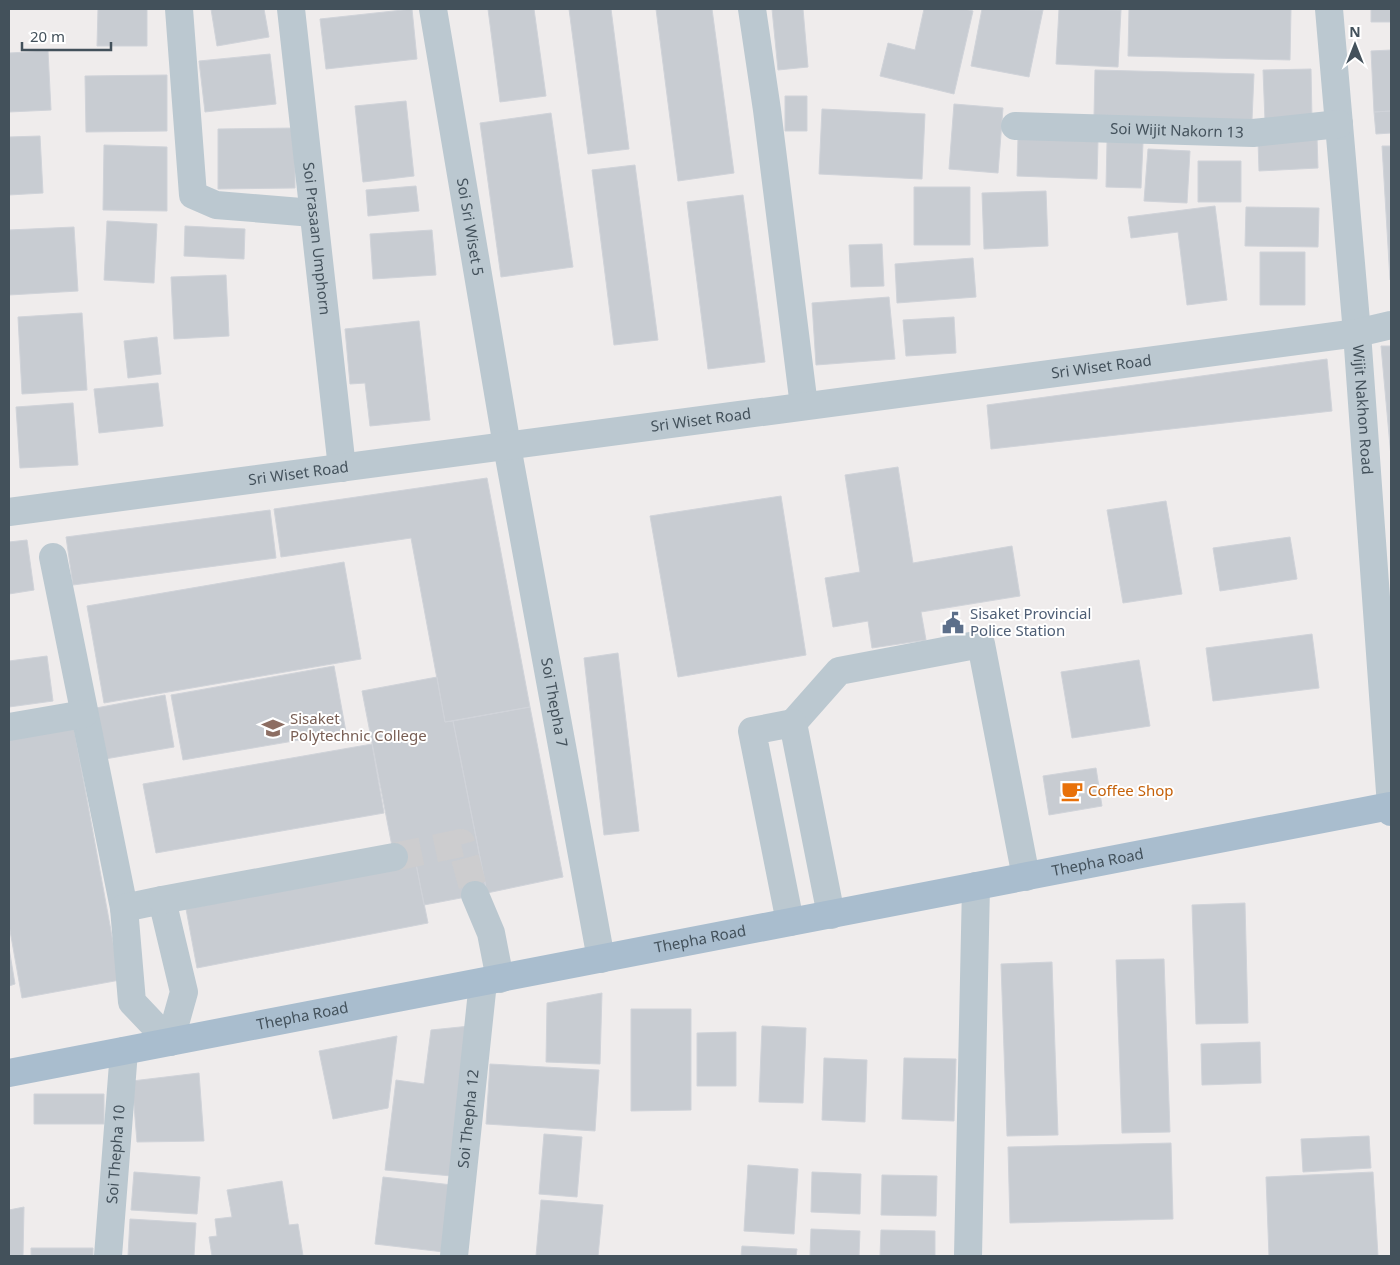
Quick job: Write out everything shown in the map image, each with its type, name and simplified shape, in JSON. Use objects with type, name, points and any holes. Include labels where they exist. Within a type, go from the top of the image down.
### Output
[{"type":"main road","name":"Thepha Road","points":[[9,1073],[976,886],[1391,808]]},
{"type":"street","points":[[179,9],[193,195],[216,205],[313,213]]},
{"type":"street","name":"Soi Prasaan Umphorn","points":[[291,9],[342,468]]},
{"type":"street","name":"Soi Sri Wiset 5","points":[[433,9],[507,446]]},
{"type":"street","points":[[752,9],[767,110],[804,406]]},
{"type":"street","name":"Wijit Nakhon Road","points":[[1330,9],[1357,333],[1391,808]]},
{"type":"street","name":"Soi Wijit Nakorn 13","points":[[1015,126],[1253,133],[1339,124]]},
{"type":"street","name":"Sri Wiset Road","points":[[9,512],[1357,333],[1391,325]]},
{"type":"street","name":"Soi Thepha 7","points":[[507,446],[601,959]]},
{"type":"street","points":[[52,557],[124,908],[132,1002],[170,1042]]},
{"type":"street","points":[[790,922],[752,731],[792,723],[839,670],[981,644],[1026,877]]},
{"type":"street","points":[[9,727],[84,714]]},
{"type":"street","points":[[792,723],[830,914]]},
{"type":"street","points":[[124,908],[394,857]]},
{"type":"street","points":[[968,1256],[976,886]]},
{"type":"street","name":"Soi Thepha 12","points":[[454,1256],[492,980],[491,933],[475,895]]},
{"type":"street","points":[[162,900],[184,992],[170,1042]]},
{"type":"street","name":"Soi Thepha 10","points":[[108,1256],[124,1051]]},
{"type":"building","points":[[98,9],[147,9],[147,46],[97,46]]},
{"type":"building","points":[[211,9],[264,9],[269,37],[217,46]]},
{"type":"building","points":[[412,9],[417,59],[326,69],[320,19]]},
{"type":"building","points":[[488,9],[534,9],[546,96],[500,102]]},
{"type":"building","points":[[569,9],[611,9],[629,149],[588,154]]},
{"type":"building","points":[[656,9],[712,9],[734,173],[678,181]]},
{"type":"building","points":[[772,9],[803,9],[808,67],[778,70]]},
{"type":"building","points":[[924,9],[964,9],[973,11],[954,94],[880,76],[888,43],[915,50]]},
{"type":"building","points":[[982,9],[1043,10],[1029,77],[971,66]]},
{"type":"building","points":[[1059,9],[1121,10],[1118,67],[1056,64]]},
{"type":"building","points":[[1129,9],[1291,9],[1290,60],[1128,56]]},
{"type":"building","points":[[1371,9],[1391,9],[1391,22],[1371,22]]},
{"type":"building","points":[[1391,50],[1391,111],[1374,112],[1371,51]]},
{"type":"building","points":[[48,51],[51,110],[9,112],[9,53]]},
{"type":"building","points":[[270,54],[276,104],[205,112],[199,61]]},
{"type":"building","points":[[1311,69],[1312,120],[1265,121],[1263,70]]},
{"type":"building","points":[[1095,70],[1254,74],[1252,120],[1094,116]]},
{"type":"building","points":[[167,75],[167,131],[86,132],[85,76]]},
{"type":"building","points":[[785,96],[807,96],[807,131],[785,131]]},
{"type":"building","points":[[406,101],[414,176],[363,182],[355,106]]},
{"type":"building","points":[[954,104],[1003,108],[998,173],[949,169]]},
{"type":"building","points":[[822,109],[925,114],[922,179],[819,174]]},
{"type":"building","points":[[1391,111],[1391,133],[1376,134],[1374,112]]},
{"type":"building","points":[[551,113],[573,267],[501,277],[480,123]]},
{"type":"building","points":[[295,128],[295,188],[218,189],[218,129]]},
{"type":"building","points":[[40,136],[43,193],[9,195],[9,137]]},
{"type":"building","points":[[1317,137],[1318,168],[1259,171],[1258,140]]},
{"type":"building","points":[[1018,138],[1098,141],[1097,179],[1017,176]]},
{"type":"building","points":[[1107,142],[1143,143],[1141,188],[1106,187]]},
{"type":"building","points":[[104,145],[167,147],[167,211],[103,210]]},
{"type":"building","points":[[1382,146],[1391,146],[1391,280],[1390,280]]},
{"type":"building","points":[[1148,149],[1190,151],[1187,203],[1144,201]]},
{"type":"building","points":[[1198,161],[1241,161],[1241,202],[1198,202]]},
{"type":"building","points":[[635,165],[658,340],[614,345],[592,170]]},
{"type":"building","points":[[416,186],[419,211],[368,216],[366,190]]},
{"type":"building","points":[[914,187],[970,187],[970,245],[914,245]]},
{"type":"building","points":[[1046,191],[1048,246],[984,249],[982,193]]},
{"type":"building","points":[[743,195],[765,362],[708,369],[687,202]]},
{"type":"building","points":[[1215,206],[1227,300],[1187,305],[1178,232],[1131,238],[1128,217]]},
{"type":"building","points":[[1246,207],[1319,208],[1318,247],[1245,246]]},
{"type":"building","points":[[107,221],[157,224],[154,283],[104,280]]},
{"type":"building","points":[[185,226],[245,229],[244,259],[184,256]]},
{"type":"building","points":[[74,227],[78,291],[9,295],[9,230]]},
{"type":"building","points":[[432,230],[436,275],[373,279],[370,234]]},
{"type":"building","points":[[882,244],[884,286],[851,287],[849,245]]},
{"type":"building","points":[[1260,252],[1305,252],[1305,305],[1260,305]]},
{"type":"building","points":[[973,258],[976,297],[897,303],[895,264]]},
{"type":"building","points":[[226,275],[229,336],[174,339],[171,277]]},
{"type":"building","points":[[889,297],[895,359],[816,365],[812,303]]},
{"type":"building","points":[[82,313],[87,390],[22,394],[18,317]]},
{"type":"building","points":[[954,317],[956,353],[906,356],[903,320]]},
{"type":"building","points":[[419,321],[430,420],[370,426],[365,383],[350,384],[345,329]]},
{"type":"building","points":[[157,337],[161,374],[128,378],[124,341]]},
{"type":"building","points":[[1381,346],[1391,346],[1391,457]]},
{"type":"building","points":[[1327,359],[1332,411],[991,449],[987,405]]},
{"type":"building","points":[[158,383],[163,426],[99,433],[94,389]]},
{"type":"building","points":[[73,403],[78,465],[20,468],[16,407]]},
{"type":"building","points":[[898,467],[913,563],[1012,546],[1020,596],[921,612],[926,640],[872,648],[868,621],[833,627],[825,578],[860,572],[845,475]]},
{"type":"building","points":[[487,478],[530,707],[445,722],[411,538],[281,557],[274,509]]},
{"type":"building","points":[[781,496],[806,655],[678,677],[650,516]]},
{"type":"building","points":[[1166,501],[1182,594],[1123,603],[1107,510]]},
{"type":"building","points":[[270,510],[276,558],[73,585],[66,537]]},
{"type":"building","points":[[1290,537],[1297,579],[1220,591],[1213,548]]},
{"type":"building","points":[[27,540],[34,590],[9,594],[9,542]]},
{"type":"building","points":[[344,562],[361,659],[104,703],[87,606]]},
{"type":"building","points":[[1312,634],[1319,688],[1213,701],[1206,648]]},
{"type":"building","points":[[618,653],[639,831],[604,835],[584,658]]},
{"type":"building","points":[[47,656],[53,701],[9,707],[9,661]]},
{"type":"building","points":[[1139,660],[1150,726],[1072,738],[1061,672]]},
{"type":"building","points":[[334,666],[346,732],[183,760],[171,695]]},
{"type":"building","points":[[437,677],[445,722],[453,721],[487,893],[424,905],[416,864],[396,867],[362,691]]},
{"type":"building","points":[[165,695],[174,747],[105,759],[96,708]]},
{"type":"building","points":[[530,707],[563,877],[487,893],[453,721]]},
{"type":"building","points":[[73,723],[120,980],[22,998],[9,925],[9,735]]},
{"type":"building","points":[[372,744],[384,813],[156,853],[143,784]]},
{"type":"building","name":"Coffee Shop","points":[[1096,768],[1102,806],[1049,815],[1043,776]]},
{"type":"building","points":[[416,864],[428,923],[197,968],[186,909]]},
{"type":"building","points":[[1245,903],[1248,1023],[1196,1024],[1192,905]]},
{"type":"building","points":[[9,948],[15,984],[9,986]]},
{"type":"building","points":[[1164,959],[1170,1132],[1122,1133],[1116,960]]},
{"type":"building","points":[[1052,962],[1058,1135],[1007,1136],[1001,964]]},
{"type":"building","points":[[602,993],[600,1064],[546,1062],[547,1003]]},
{"type":"building","points":[[631,1009],[691,1009],[691,1110],[631,1111]]},
{"type":"building","points":[[470,1026],[452,1176],[385,1170],[396,1080],[424,1084],[431,1030]]},
{"type":"building","points":[[762,1026],[806,1028],[803,1103],[759,1102]]},
{"type":"building","points":[[736,1032],[736,1086],[697,1086],[697,1033]]},
{"type":"building","points":[[397,1036],[388,1108],[333,1119],[319,1051]]},
{"type":"building","points":[[1260,1042],[1261,1083],[1202,1085],[1201,1044]]},
{"type":"building","points":[[824,1058],[867,1060],[865,1122],[822,1120]]},
{"type":"building","points":[[904,1058],[956,1059],[954,1121],[902,1119]]},
{"type":"building","points":[[490,1064],[599,1070],[595,1131],[486,1124]]},
{"type":"building","points":[[199,1073],[204,1141],[137,1142],[132,1081]]},
{"type":"building","points":[[34,1094],[104,1094],[104,1124],[34,1124]]},
{"type":"building","points":[[544,1134],[582,1137],[577,1197],[539,1194]]},
{"type":"building","points":[[1369,1136],[1371,1168],[1303,1172],[1301,1139]]},
{"type":"building","points":[[1171,1143],[1173,1219],[1010,1223],[1008,1147]]},
{"type":"building","points":[[748,1165],[798,1169],[794,1234],[744,1231]]},
{"type":"building","points":[[134,1172],[200,1177],[197,1214],[131,1210]]},
{"type":"building","points":[[812,1172],[861,1174],[860,1214],[811,1212]]},
{"type":"building","points":[[1373,1172],[1378,1256],[1269,1256],[1266,1177]]},
{"type":"building","points":[[882,1175],[937,1176],[936,1216],[881,1215]]},
{"type":"building","points":[[383,1177],[452,1185],[444,1252],[375,1244]]},
{"type":"building","points":[[282,1181],[289,1225],[298,1224],[303,1256],[212,1256],[209,1237],[217,1236],[215,1219],[232,1217],[227,1190]]},
{"type":"building","points":[[541,1200],[603,1205],[598,1256],[536,1256]]},
{"type":"building","points":[[24,1207],[23,1256],[9,1256],[9,1210]]},
{"type":"building","points":[[130,1219],[196,1223],[194,1256],[128,1256]]},
{"type":"building","points":[[811,1229],[860,1231],[859,1256],[810,1256]]},
{"type":"building","points":[[881,1230],[935,1231],[935,1256],[880,1256]]},
{"type":"building","points":[[742,1246],[797,1249],[796,1256],[741,1256]]},
{"type":"building","points":[[31,1248],[93,1248],[93,1256],[31,1256]]},
{"type":"tunnel","points":[[394,857],[461,843],[475,895]]},
{"type":"place","name":"Sisaket Provincial Police Station","points":[[953,623]]},
{"type":"place","name":"Sisaket Polytechnic College","points":[[273,728]]},
{"type":"place","name":"Coffee Shop","points":[[1072,791]]}]
